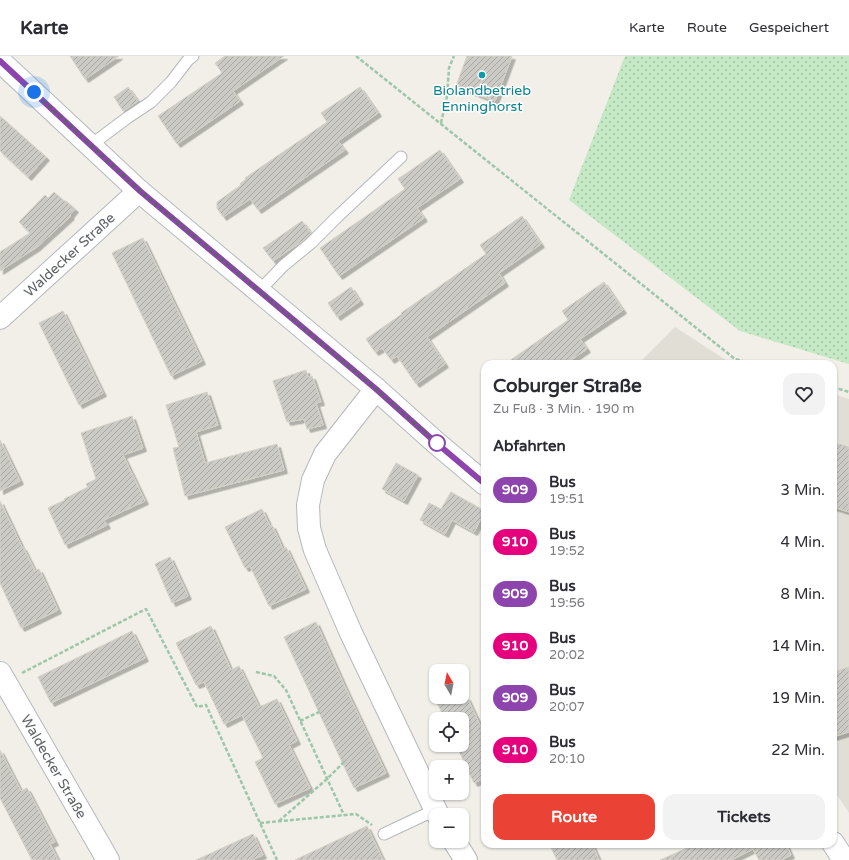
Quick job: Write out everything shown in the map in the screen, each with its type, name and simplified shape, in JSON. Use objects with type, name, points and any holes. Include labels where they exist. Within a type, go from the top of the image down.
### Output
[{"type":"street","points":[[0,61],[140,191],[376,389],[481,481]]},
{"type":"street","name":"Waldecker Straße","points":[[2,313],[140,191]]},
{"type":"street","points":[[376,389],[325,454],[313,480],[308,505],[309,528],[315,550],[351,633],[435,808]]},
{"type":"street","name":"Waldecker Straße","points":[[2,677],[108,860]]},
{"type":"street","points":[[458,848],[466,860]]},
{"type":"street","points":[[836,848],[844,860]]},
{"type":"lane","points":[[91,145],[151,102],[192,56]]},
{"type":"lane","points":[[259,291],[283,266],[311,243],[401,157]]},
{"type":"lane","points":[[384,834],[429,815]]},
{"type":"path","points":[[356,56],[735,359],[739,360]]},
{"type":"path","points":[[441,123],[447,96],[449,68],[454,56]]},
{"type":"path","points":[[837,388],[849,392]]},
{"type":"path","points":[[2,677],[146,609],[196,707],[206,705],[277,860]]},
{"type":"path","points":[[256,672],[274,676],[286,690],[344,815]]},
{"type":"path","points":[[300,721],[320,711]]},
{"type":"path","points":[[278,821],[327,779],[346,760]]},
{"type":"path","points":[[260,823],[356,814],[384,834]]},
{"type":"shaded area","points":[[675,327],[726,360],[642,360]]},
{"type":"shaded area","points":[[837,395],[849,399],[849,813],[837,795]]},
{"type":"green space","points":[[625,56],[849,56],[849,364],[740,331],[569,200]]},
{"type":"building","points":[[70,56],[119,56],[85,79]]},
{"type":"building","points":[[225,56],[284,56],[233,91],[240,101],[177,144],[158,116],[222,73],[215,63]]},
{"type":"building","name":"Biolandbetrieb Enninghorst","points":[[467,56],[512,56],[495,101],[456,86]]},
{"type":"building","points":[[128,87],[138,101],[123,111],[114,97]]},
{"type":"building","points":[[360,87],[378,113],[338,141],[345,150],[258,210],[250,199],[223,217],[217,208],[217,202],[241,185],[240,184],[246,179],[245,178],[327,122],[321,113]]},
{"type":"building","points":[[0,116],[46,157],[28,177],[0,151]]},
{"type":"building","points":[[440,150],[460,179],[417,208],[424,218],[339,276],[320,248],[405,189],[398,179]]},
{"type":"building","points":[[54,192],[75,209],[70,215],[71,216],[37,247],[0,271],[0,252],[30,233],[19,222],[45,195],[48,198]]},
{"type":"building","points":[[522,216],[541,244],[499,273],[505,283],[427,337],[445,364],[416,384],[397,356],[391,360],[382,348],[375,352],[366,339],[486,254],[480,245]]},
{"type":"building","points":[[302,221],[311,233],[301,242],[273,261],[263,248]]},
{"type":"building","points":[[143,238],[202,361],[171,376],[112,253]]},
{"type":"building","points":[[604,282],[623,310],[580,339],[587,349],[571,360],[511,360],[568,320],[562,311]]},
{"type":"building","points":[[351,287],[360,301],[337,317],[328,303]]},
{"type":"building","points":[[63,311],[103,393],[79,405],[39,323]]},
{"type":"building","points":[[306,370],[308,377],[312,376],[321,402],[316,403],[323,425],[307,429],[304,419],[287,422],[273,381]]},
{"type":"building","points":[[207,392],[218,425],[196,432],[205,463],[277,444],[284,470],[185,496],[173,448],[179,447],[166,405]]},
{"type":"building","points":[[132,416],[143,448],[123,455],[145,501],[104,520],[107,525],[65,545],[48,508],[88,487],[86,484],[96,479],[81,433]]},
{"type":"building","points":[[0,440],[20,481],[0,491]]},
{"type":"building","points":[[837,443],[849,447],[849,512],[837,508]]},
{"type":"building","points":[[396,463],[418,475],[404,501],[382,489]]},
{"type":"building","points":[[451,492],[481,509],[481,519],[474,532],[452,520],[445,534],[420,520],[429,503],[441,509]]},
{"type":"building","points":[[0,501],[35,571],[39,569],[58,610],[21,628],[0,583]]},
{"type":"building","points":[[262,509],[270,526],[272,525],[283,549],[286,547],[306,589],[269,606],[250,566],[245,568],[225,527]]},
{"type":"building","points":[[170,557],[188,596],[172,603],[155,564]]},
{"type":"building","points":[[316,622],[386,773],[354,788],[284,637]]},
{"type":"building","points":[[211,626],[231,670],[239,666],[259,707],[277,699],[297,741],[289,745],[310,788],[275,804],[255,762],[263,758],[242,715],[224,724],[204,682],[196,685],[176,643]]},
{"type":"building","points":[[132,631],[145,658],[51,703],[38,677]]},
{"type":"building","points":[[849,667],[849,732],[837,736],[837,671]]},
{"type":"building","points":[[469,701],[481,727],[481,780],[474,783],[469,772],[469,760],[463,760],[459,752],[469,752],[469,712],[442,712],[438,704],[469,704]]},
{"type":"building","points":[[0,750],[21,791],[27,788],[55,842],[50,844],[58,860],[32,860],[0,798]]},
{"type":"building","points":[[367,826],[383,860],[295,860]]},
{"type":"building","points":[[253,834],[263,855],[252,860],[196,860]]},
{"type":"building","points":[[551,848],[594,848],[599,860],[557,860]]},
{"type":"building","points":[[687,848],[788,848],[791,855],[781,860],[759,860],[753,849],[731,860],[660,860]]},
{"type":"bus line","name":"909","points":[[0,61],[140,191],[376,389],[481,481]]},
{"type":"place","name":"Biolandbetrieb Enninghorst","points":[[482,75]]},
{"type":"route","points":[[34,92],[140,191],[376,389],[437,443]]}]
